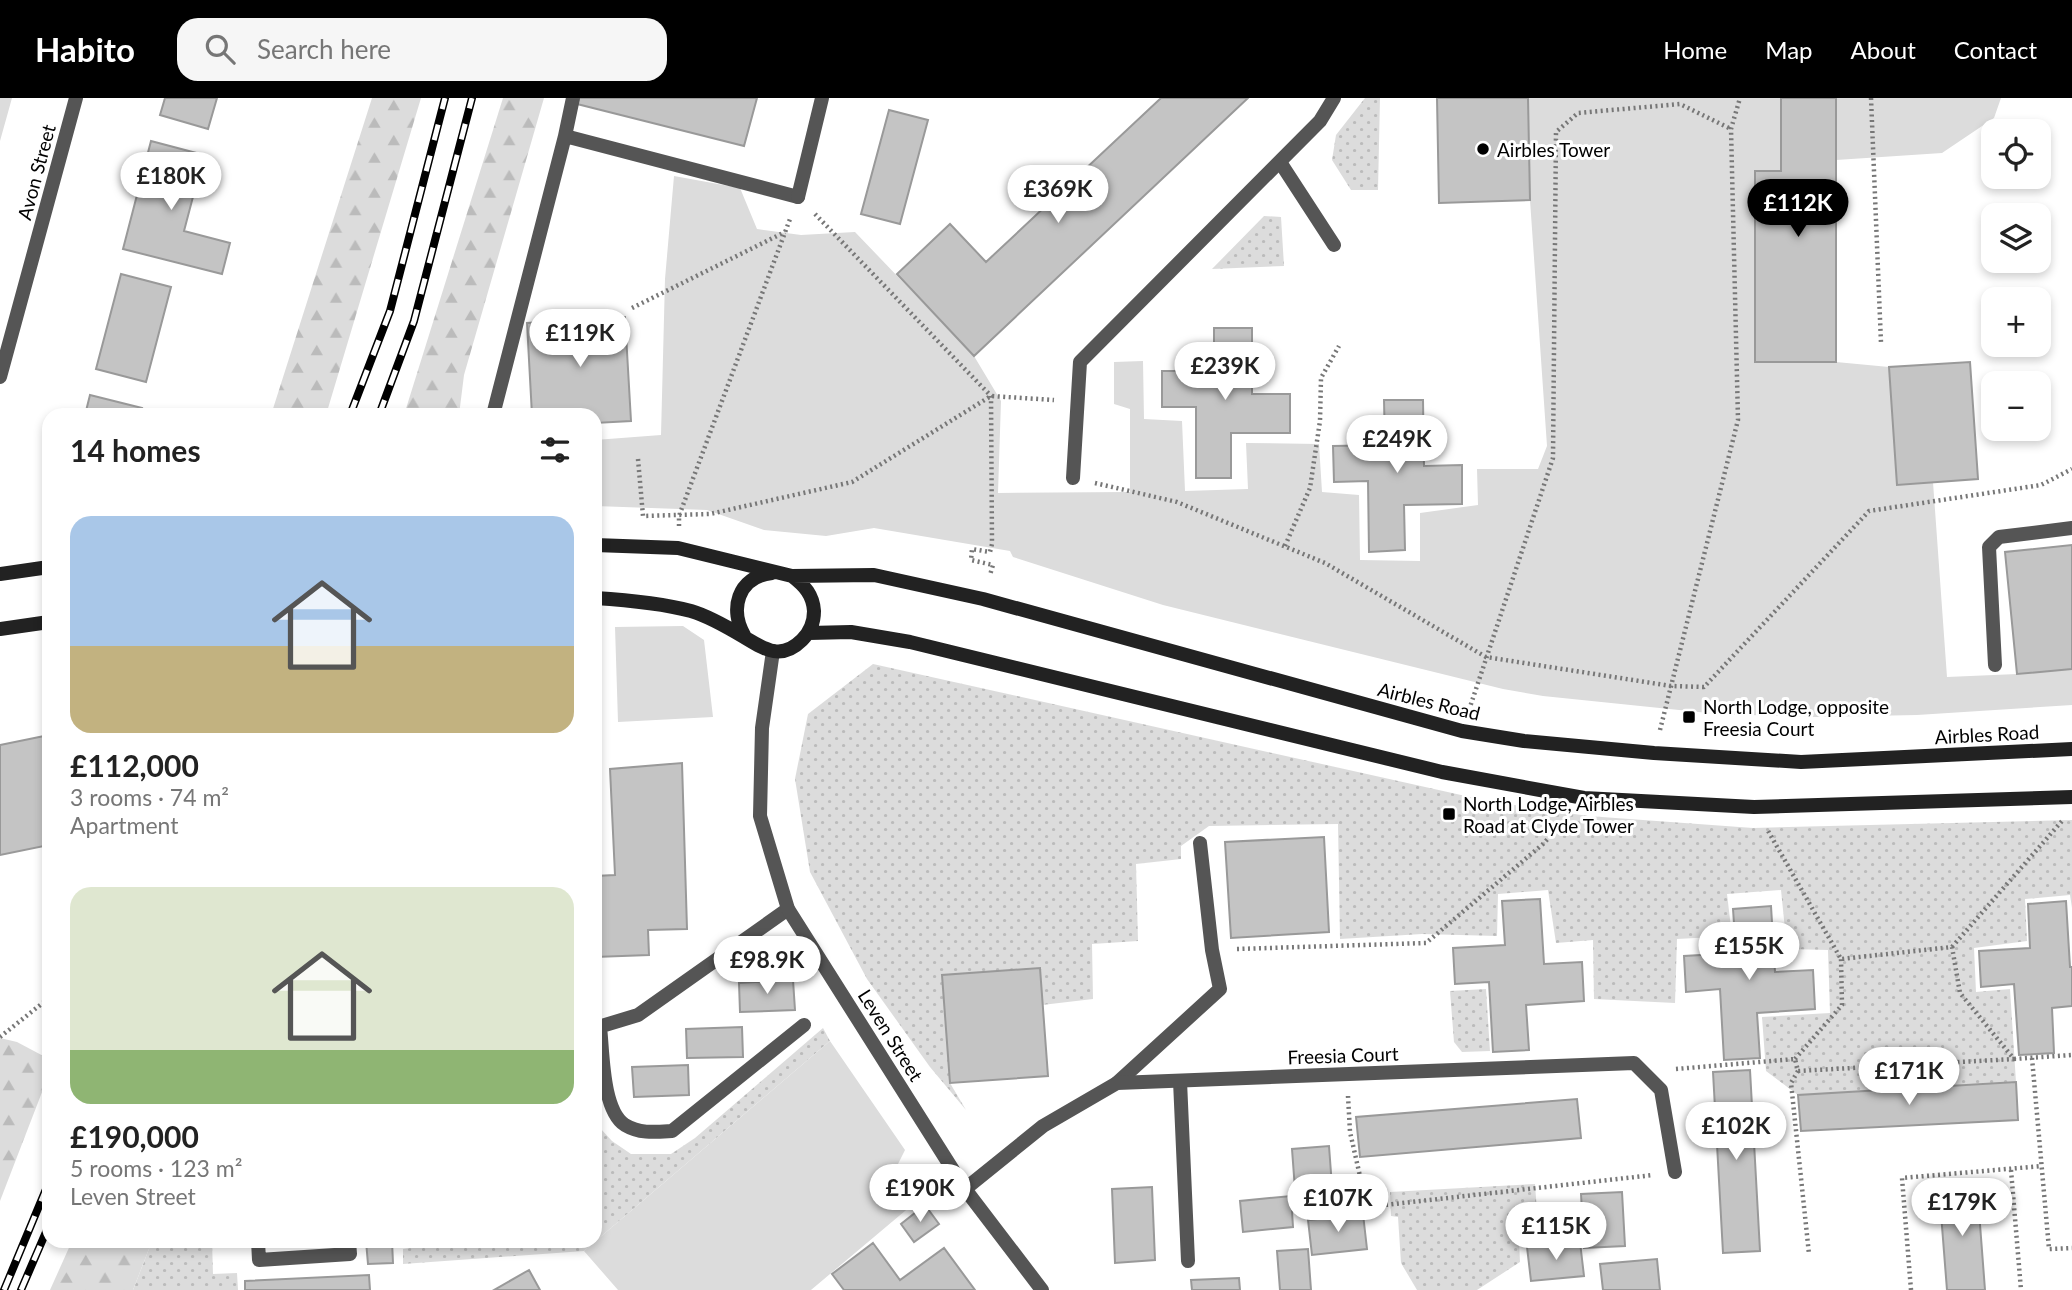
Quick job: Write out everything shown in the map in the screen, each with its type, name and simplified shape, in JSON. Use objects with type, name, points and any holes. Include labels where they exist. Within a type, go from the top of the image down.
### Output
[{"type":"main road","name":"Airbles Road","points":[[602,545],[678,548],[792,576],[874,575],[983,599],[1462,731],[1524,741],[1654,753],[1801,762],[2072,749]]},
{"type":"main road","points":[[0,573],[42,568]]},
{"type":"main road","points":[[745,637],[738,625],[736,606],[741,593],[749,580],[762,574],[773,573]]},
{"type":"main road","points":[[602,598],[693,611],[745,637],[760,648],[773,652],[800,643],[809,633],[814,617],[814,603],[803,584],[792,576]]},
{"type":"main road","points":[[0,629],[42,623]]},
{"type":"main road","points":[[809,633],[851,632],[910,642],[1442,772],[1584,798],[1754,807],[2072,797]]},
{"type":"street","name":"Avon Street","points":[[0,377],[76,98]]},
{"type":"street","points":[[495,408],[573,98]]},
{"type":"street","points":[[565,136],[798,197],[822,98]]},
{"type":"street","points":[[1073,478],[1080,362],[1320,121],[1334,98]]},
{"type":"street","points":[[1280,162],[1334,245]]},
{"type":"street","points":[[1995,664],[1989,547],[1999,537],[2072,528]]},
{"type":"street","name":"Leven Street","points":[[773,652],[762,728],[760,816],[788,909],[965,1189],[1042,1290]]},
{"type":"street","points":[[1117,1083],[1220,989],[1212,950],[1200,843]]},
{"type":"street","points":[[602,1026],[638,1015],[788,909]]},
{"type":"street","points":[[602,1057],[610,1104],[624,1124],[649,1133],[672,1131],[804,1025]]},
{"type":"street","name":"Freesia Court","points":[[965,1189],[1043,1126],[1117,1083],[1634,1063],[1643,1072]]},
{"type":"street","points":[[1643,1072],[1661,1090],[1675,1172]]},
{"type":"street","points":[[1180,1081],[1188,1261]]},
{"type":"street","points":[[258,1248],[259,1261],[350,1254],[350,1248]]},
{"type":"path","points":[[1654,753],[1738,420],[1731,129],[1740,98]]},
{"type":"path","points":[[1871,98],[1881,343]]},
{"type":"path","points":[[1462,731],[1553,458],[1556,132],[1578,113],[1680,104],[1731,129]]},
{"type":"path","points":[[678,548],[679,516],[798,197],[991,396],[992,544],[990,551],[972,549],[971,560],[993,565],[983,599]]},
{"type":"path","points":[[632,308],[785,232]]},
{"type":"path","points":[[1285,546],[1310,488],[1320,421],[1321,378],[1339,346]]},
{"type":"path","points":[[638,460],[643,516],[710,514],[852,482],[991,396],[1077,401]]},
{"type":"path","points":[[1073,478],[1177,502],[1325,563],[1486,657],[1671,686],[1704,687],[1869,511],[2041,485],[2072,468]]},
{"type":"path","points":[[1212,950],[1426,943],[1543,844],[1584,798]]},
{"type":"path","points":[[1643,1072],[1795,1059],[1842,1005],[1841,959],[1754,807]]},
{"type":"path","points":[[1841,959],[1952,947],[2063,820]]},
{"type":"path","points":[[1952,947],[1960,993],[2014,1059]]},
{"type":"path","points":[[0,1037],[42,1004]]},
{"type":"path","points":[[1798,1071],[2072,1055]]},
{"type":"path","points":[[2032,1058],[2049,1248],[2072,1248]]},
{"type":"path","points":[[1795,1059],[1798,1071],[1791,1083],[1809,1254]]},
{"type":"path","points":[[1346,1074],[1350,1132],[1367,1207],[1675,1172]]},
{"type":"path","points":[[1911,1290],[1902,1178],[2042,1166]]},
{"type":"path","points":[[2011,1170],[2021,1290]]},
{"type":"green space","points":[[0,98],[12,98],[0,141]]},
{"type":"green space","points":[[372,98],[421,98],[328,408],[273,408]]},
{"type":"green space","points":[[503,98],[544,98],[464,375],[460,408],[406,408]]},
{"type":"green space","points":[[1365,98],[1380,98],[1378,190],[1351,190],[1332,160],[1336,135]]},
{"type":"green space","points":[[1528,98],[1781,98],[1781,171],[1755,171],[1836,362],[1889,367],[1897,485],[1933,482],[1947,677],[2072,669],[2072,705],[1917,715],[1817,717],[1718,714],[1543,696],[1503,689],[1163,605],[1013,557],[1010,551],[874,528],[826,536],[764,530],[707,510],[602,506],[602,439],[661,435],[665,279],[674,176],[740,188],[757,229],[801,235],[855,232],[974,356],[1001,401],[998,493],[1130,492],[1130,409],[1114,404],[1114,362],[1143,361],[1144,419],[1182,421],[1185,491],[1248,489],[1246,443],[1319,444],[1322,492],[1359,495],[1360,560],[1420,561],[1420,513],[1478,505],[1477,469],[1538,469],[1547,446],[1530,200]]},
{"type":"green space","points":[[1836,98],[2001,98],[1994,118],[1981,119],[1981,127],[1942,153],[1836,160]]},
{"type":"green space","points":[[1264,216],[1281,217],[1284,266],[1212,269]]},
{"type":"green space","points":[[683,626],[704,640],[713,717],[618,722],[615,627]]},
{"type":"green space","points":[[873,664],[1488,801],[1588,816],[1753,828],[2072,820],[2072,908],[2070,895],[2025,899],[2027,941],[1974,948],[1976,992],[2010,989],[2016,1082],[1798,1095],[1766,1071],[1762,1017],[1830,1013],[1828,950],[1787,949],[1781,890],[1727,894],[1732,936],[1677,939],[1675,1003],[1594,999],[1593,940],[1556,943],[1548,890],[1498,894],[1497,936],[1422,934],[1340,939],[1338,824],[1209,826],[1181,846],[1181,859],[1136,864],[1138,941],[1092,944],[1093,999],[1042,1005],[942,975],[950,1083],[966,1110],[930,1067],[867,979],[810,872],[795,779],[808,714]]},
{"type":"green space","points":[[1486,989],[1490,1051],[1462,1052],[1454,1042],[1450,991]]},
{"type":"green space","points":[[823,1028],[830,1041],[602,1236],[602,1130],[631,1154],[671,1154],[695,1138]]},
{"type":"green space","points":[[0,1038],[17,1042],[42,1055],[42,1092],[0,1201]]},
{"type":"green space","points":[[830,1041],[905,1150],[897,1166],[918,1200],[811,1290],[618,1290],[584,1251],[588,1248],[602,1248],[602,1236]]},
{"type":"green space","points":[[1535,1184],[1539,1240],[1519,1241],[1520,1262],[1477,1290],[1417,1290],[1401,1263],[1398,1217],[1391,1216],[1390,1192]]},
{"type":"green space","points":[[69,1248],[149,1248],[133,1290],[50,1290]]},
{"type":"green space","points":[[149,1248],[212,1248],[213,1274],[237,1273],[238,1290],[133,1290]]},
{"type":"green space","points":[[588,1248],[584,1251],[403,1264],[403,1249]]},
{"type":"building","points":[[165,98],[217,98],[208,129],[160,115]]},
{"type":"building","points":[[579,98],[757,98],[744,146],[577,104]]},
{"type":"building","points":[[1161,98],[1248,98],[974,356],[897,274],[950,224],[986,262]]},
{"type":"building","name":"Airbles Tower","points":[[1437,98],[1528,98],[1530,200],[1439,203]]},
{"type":"building","points":[[1781,98],[1836,98],[1836,362],[1755,362],[1755,171],[1781,171]]},
{"type":"building","points":[[889,110],[928,120],[900,224],[861,214]]},
{"type":"building","points":[[151,141],[204,155],[184,231],[230,243],[222,274],[123,249]]},
{"type":"building","points":[[121,274],[171,287],[146,382],[96,369]]},
{"type":"building","points":[[625,317],[631,421],[602,423],[602,408],[532,408],[527,323]]},
{"type":"building","points":[[1214,328],[1252,328],[1252,394],[1290,394],[1290,433],[1231,433],[1231,478],[1196,478],[1196,407],[1162,407],[1162,371],[1214,371]]},
{"type":"building","points":[[1970,362],[1978,479],[1897,485],[1889,367]]},
{"type":"building","points":[[90,395],[142,408],[87,408]]},
{"type":"building","points":[[1384,400],[1423,400],[1424,466],[1462,465],[1462,504],[1404,505],[1405,550],[1369,552],[1368,481],[1334,482],[1333,446],[1385,445]]},
{"type":"building","points":[[2072,545],[2072,669],[2017,674],[2005,552]]},
{"type":"building","points":[[42,736],[42,846],[0,855],[0,745]]},
{"type":"building","points":[[682,763],[687,929],[648,930],[649,955],[602,957],[602,876],[615,875],[610,769]]},
{"type":"building","points":[[1324,837],[1329,932],[1231,938],[1225,842]]},
{"type":"building","points":[[1540,899],[1544,964],[1582,962],[1584,1001],[1526,1005],[1529,1050],[1493,1052],[1489,982],[1455,984],[1453,948],[1505,945],[1502,901]]},
{"type":"building","points":[[2066,901],[2072,967],[2072,1006],[2052,1008],[2054,1053],[2019,1055],[2014,984],[1981,987],[1979,951],[2030,948],[2028,904]]},
{"type":"building","points":[[1771,906],[1775,972],[1813,970],[1815,1009],[1757,1013],[1760,1058],[1724,1060],[1720,989],[1686,992],[1684,956],[1736,953],[1733,909]]},
{"type":"building","points":[[1040,968],[1048,1076],[950,1083],[942,975]]},
{"type":"building","points":[[793,980],[795,1010],[740,1012],[739,983]]},
{"type":"building","points":[[742,1027],[743,1057],[687,1058],[686,1029]]},
{"type":"building","points":[[688,1065],[689,1095],[634,1097],[632,1067]]},
{"type":"building","points":[[1750,1070],[1760,1251],[1723,1253],[1713,1072]]},
{"type":"building","points":[[2016,1082],[2018,1120],[1801,1131],[1798,1095]]},
{"type":"building","points":[[1577,1099],[1581,1138],[1360,1157],[1356,1117]]},
{"type":"building","points":[[1329,1146],[1333,1200],[1296,1203],[1292,1149]]},
{"type":"building","points":[[1977,1185],[1985,1290],[1947,1290],[1939,1188]]},
{"type":"building","points":[[1152,1187],[1155,1260],[1115,1263],[1112,1189]]},
{"type":"building","points":[[1622,1192],[1625,1246],[1584,1248],[1581,1194]]},
{"type":"building","points":[[1291,1196],[1293,1227],[1243,1232],[1240,1201]]},
{"type":"building","points":[[925,1205],[939,1224],[914,1242],[901,1224]]},
{"type":"building","points":[[1363,1214],[1367,1249],[1312,1255],[1308,1220]]},
{"type":"building","points":[[1580,1242],[1584,1276],[1531,1281],[1527,1247]]},
{"type":"building","points":[[873,1243],[900,1280],[944,1248],[975,1290],[844,1290],[832,1274]]},
{"type":"building","points":[[367,1248],[392,1248],[393,1263],[368,1264]]},
{"type":"building","points":[[1308,1249],[1311,1290],[1280,1290],[1277,1251]]},
{"type":"building","points":[[1657,1259],[1660,1290],[1603,1290],[1600,1264]]},
{"type":"building","points":[[529,1270],[540,1290],[494,1290]]},
{"type":"building","points":[[369,1275],[370,1290],[245,1290],[245,1281]]},
{"type":"building","points":[[1239,1278],[1240,1290],[1192,1290],[1191,1280]]},
{"type":"railway","points":[[353,408],[390,311],[445,98]]},
{"type":"railway","points":[[382,408],[414,321],[472,98]]},
{"type":"railway","points":[[4,1290],[42,1199]]},
{"type":"railway","points":[[21,1290],[42,1241]]},
{"type":"place","name":"Airbles Tower","points":[[1483,149]]},
{"type":"place","name":"North Lodge, opposite Freesia Court","points":[[1689,717]]},
{"type":"place","name":"North Lodge, Airbles Road at Clyde Tower","points":[[1449,814]]}]
